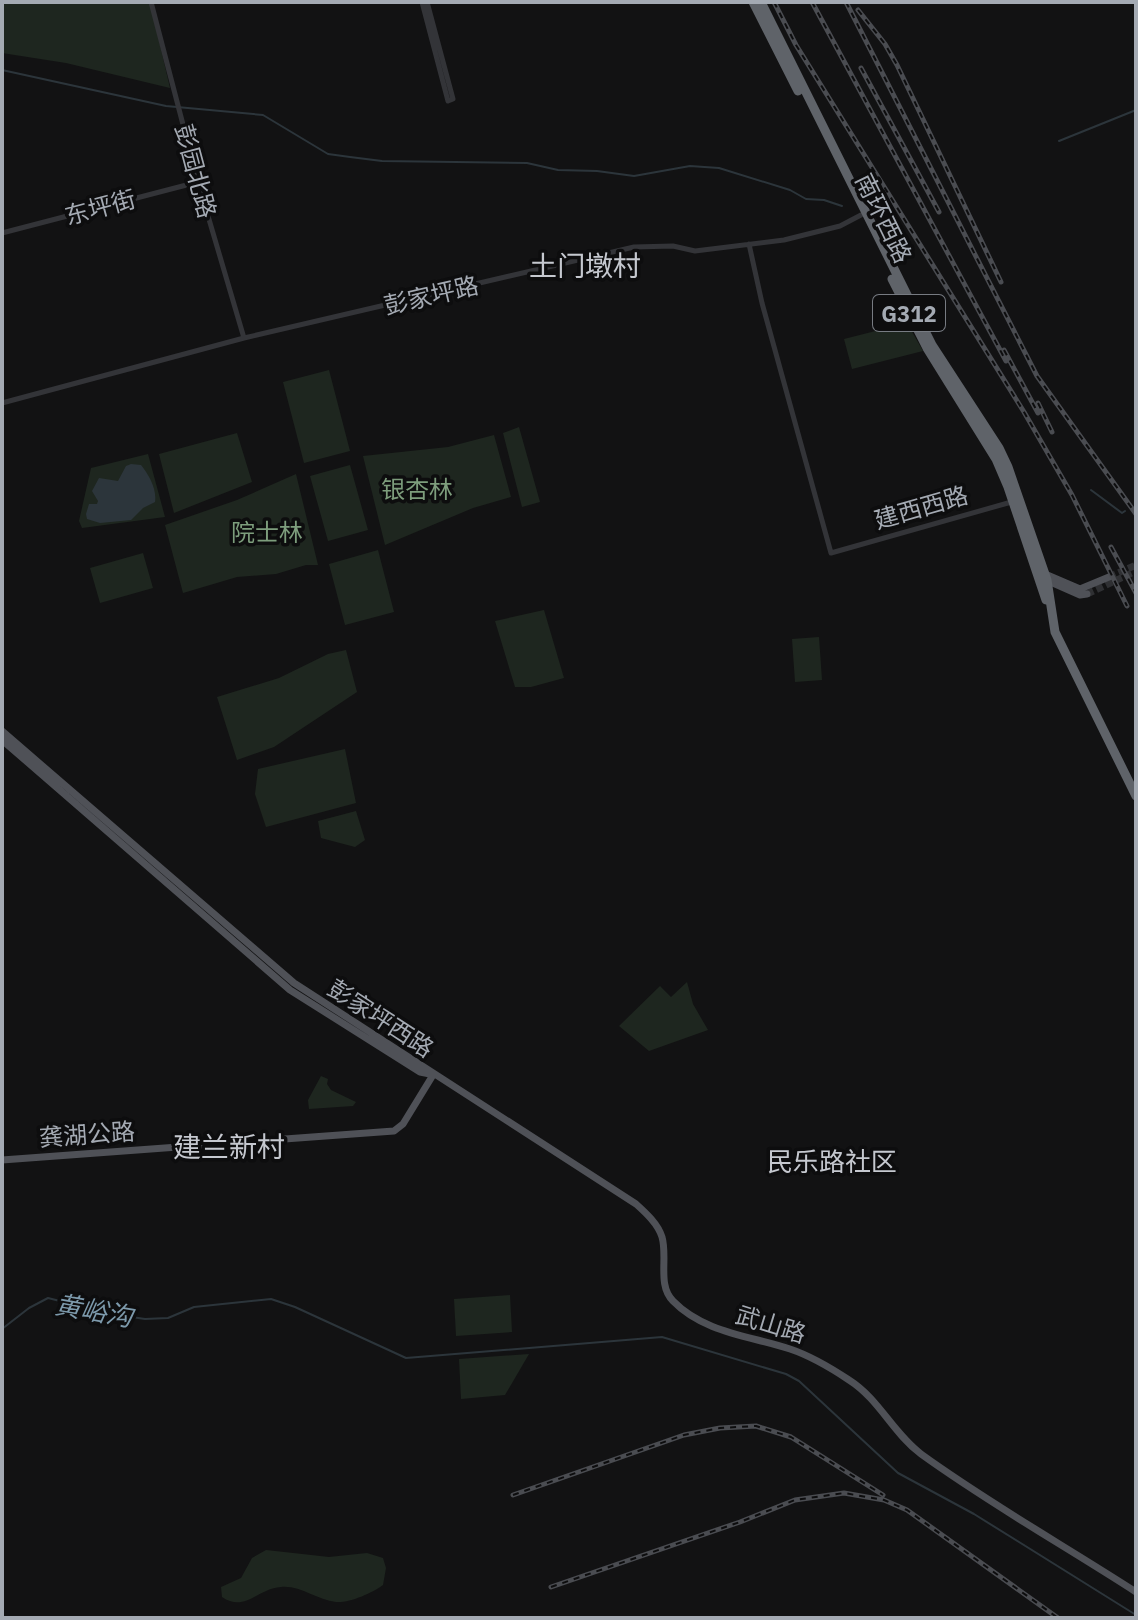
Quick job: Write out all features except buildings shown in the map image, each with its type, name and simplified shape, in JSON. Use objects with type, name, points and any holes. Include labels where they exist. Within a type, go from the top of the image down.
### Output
[{"type":"highway","name":"南环西路","points":[[753,2],[927,348],[996,459],[1016,501]]},
{"type":"highway","name":"南环西路","points":[[761,2],[932,345],[999,448],[1016,501]]},
{"type":"highway","name":"G312","points":[[1016,501],[1042,577],[1053,626],[1136,796]]},
{"type":"main road","points":[[1042,577],[1080,589],[1109,577]]},
{"type":"main road","points":[[1042,577],[1080,595],[1087,594]]},
{"type":"main road","name":"彭家坪西路","points":[[2,731],[287,978],[433,1075]]},
{"type":"main road","name":"彭家坪西路","points":[[2,740],[290,990],[420,1072],[433,1075]]},
{"type":"main road","name":"龚湖公路","points":[[2,1160],[394,1131],[403,1124],[433,1075]]},
{"type":"main road","name":"武山路","points":[[433,1075],[625,1195],[644,1211],[656,1225],[662,1239],[666,1290],[671,1300],[710,1325],[805,1355],[851,1381],[874,1401],[919,1452],[1136,1592]]},
{"type":"street","name":"彭园北路","points":[[151,2],[198,182],[244,338]]},
{"type":"street","points":[[424,2],[451,100]]},
{"type":"street","name":"东坪街","points":[[2,233],[198,182]]},
{"type":"street","name":"彭家坪路","points":[[2,403],[244,338],[634,247],[673,246],[695,251],[749,244],[822,232],[861,215]]},
{"type":"street","name":"建西西路","points":[[749,244],[762,303],[831,553],[1016,501]]},
{"type":"green space","points":[[2,2],[150,2],[170,88],[66,63],[2,53]]},
{"type":"green space","points":[[907,323],[923,351],[852,369],[844,339]]},
{"type":"green space","points":[[329,370],[350,451],[304,463],[283,382]]},
{"type":"green space","points":[[519,427],[540,502],[522,507],[503,433]]},
{"type":"green space","points":[[237,433],[252,482],[174,513],[159,454]]},
{"type":"green space","name":"银杏林","points":[[494,435],[511,497],[473,508],[385,545],[363,456],[448,447]]},
{"type":"green space","points":[[148,454],[165,517],[82,528],[79,521],[91,468]]},
{"type":"green space","points":[[350,465],[368,530],[328,541],[310,476]]},
{"type":"green space","name":"院士林","points":[[296,474],[318,565],[306,565],[276,574],[237,577],[183,593],[165,525],[237,500]]},
{"type":"green space","points":[[378,550],[394,612],[345,625],[329,564]]},
{"type":"green space","points":[[143,553],[153,588],[100,603],[90,568]]},
{"type":"green space","points":[[544,610],[564,678],[531,687],[515,687],[495,621]]},
{"type":"green space","points":[[819,637],[822,680],[795,682],[792,639]]},
{"type":"green space","points":[[346,650],[357,692],[274,747],[237,760],[217,697],[279,678],[328,654]]},
{"type":"green space","points":[[345,749],[356,803],[266,827],[255,794],[258,769]]},
{"type":"green space","points":[[356,811],[365,840],[355,847],[321,838],[318,821]]},
{"type":"green space","points":[[687,982],[693,1004],[708,1030],[649,1051],[619,1026],[660,986],[671,997]]},
{"type":"green space","points":[[321,1076],[328,1079],[331,1090],[356,1102],[353,1106],[309,1109],[308,1100]]},
{"type":"green space","points":[[510,1295],[512,1332],[456,1336],[454,1299]]},
{"type":"green space","points":[[529,1354],[505,1395],[461,1399],[459,1359]]},
{"type":"green space","points":[[266,1550],[329,1557],[367,1553],[383,1558],[386,1568],[383,1585],[361,1597],[342,1602],[329,1601],[288,1587],[273,1588],[245,1601],[230,1601],[222,1597],[221,1587],[241,1578],[252,1558]]},
{"type":"shaded area","points":[[141,465],[147,473],[154,487],[155,502],[131,520],[100,523],[87,519],[89,504],[97,504],[98,501],[92,491],[99,478],[118,481],[126,466]]},
{"type":"waterway","points":[[2,70],[166,106],[263,115],[328,154],[382,161],[527,163],[558,170],[634,176],[690,166],[719,168],[790,190],[806,199],[824,200],[842,206]]},
{"type":"waterway","points":[[1059,141],[1136,110]]},
{"type":"waterway","points":[[1091,490],[1122,513],[1125,511]]},
{"type":"waterway","name":"黄峪沟","points":[[2,1329],[48,1298],[145,1319],[168,1318],[194,1307],[271,1299],[406,1358],[662,1337],[786,1374],[799,1381],[898,1473],[974,1514],[1136,1615]]},
{"type":"tunnel","points":[[1109,577],[1136,565]]},
{"type":"tunnel","points":[[1087,594],[1136,571]]},
{"type":"railway","points":[[774,2],[796,45],[1024,412],[1072,495],[1127,606]]},
{"type":"railway","points":[[812,2],[1006,361]]},
{"type":"railway","points":[[846,2],[1037,376],[1136,514]]},
{"type":"railway","points":[[858,10],[897,65],[1001,282]]},
{"type":"railway","points":[[861,68],[939,212]]},
{"type":"railway","points":[[1004,350],[1038,413]]},
{"type":"railway","points":[[1038,403],[1052,432]]},
{"type":"railway","points":[[1111,547],[1136,593]]},
{"type":"railway","points":[[513,1495],[684,1435],[720,1428],[756,1426],[791,1437],[883,1495]]},
{"type":"railway","points":[[551,1587],[795,1500],[844,1493],[884,1500],[907,1510],[1058,1618]]},
{"type":"district","name":"土门墩村","points":[[585,265]]},
{"type":"district","name":"建兰新村","points":[[229,1146]]},
{"type":"district","name":"民乐路社区","points":[[832,1161]]}]
